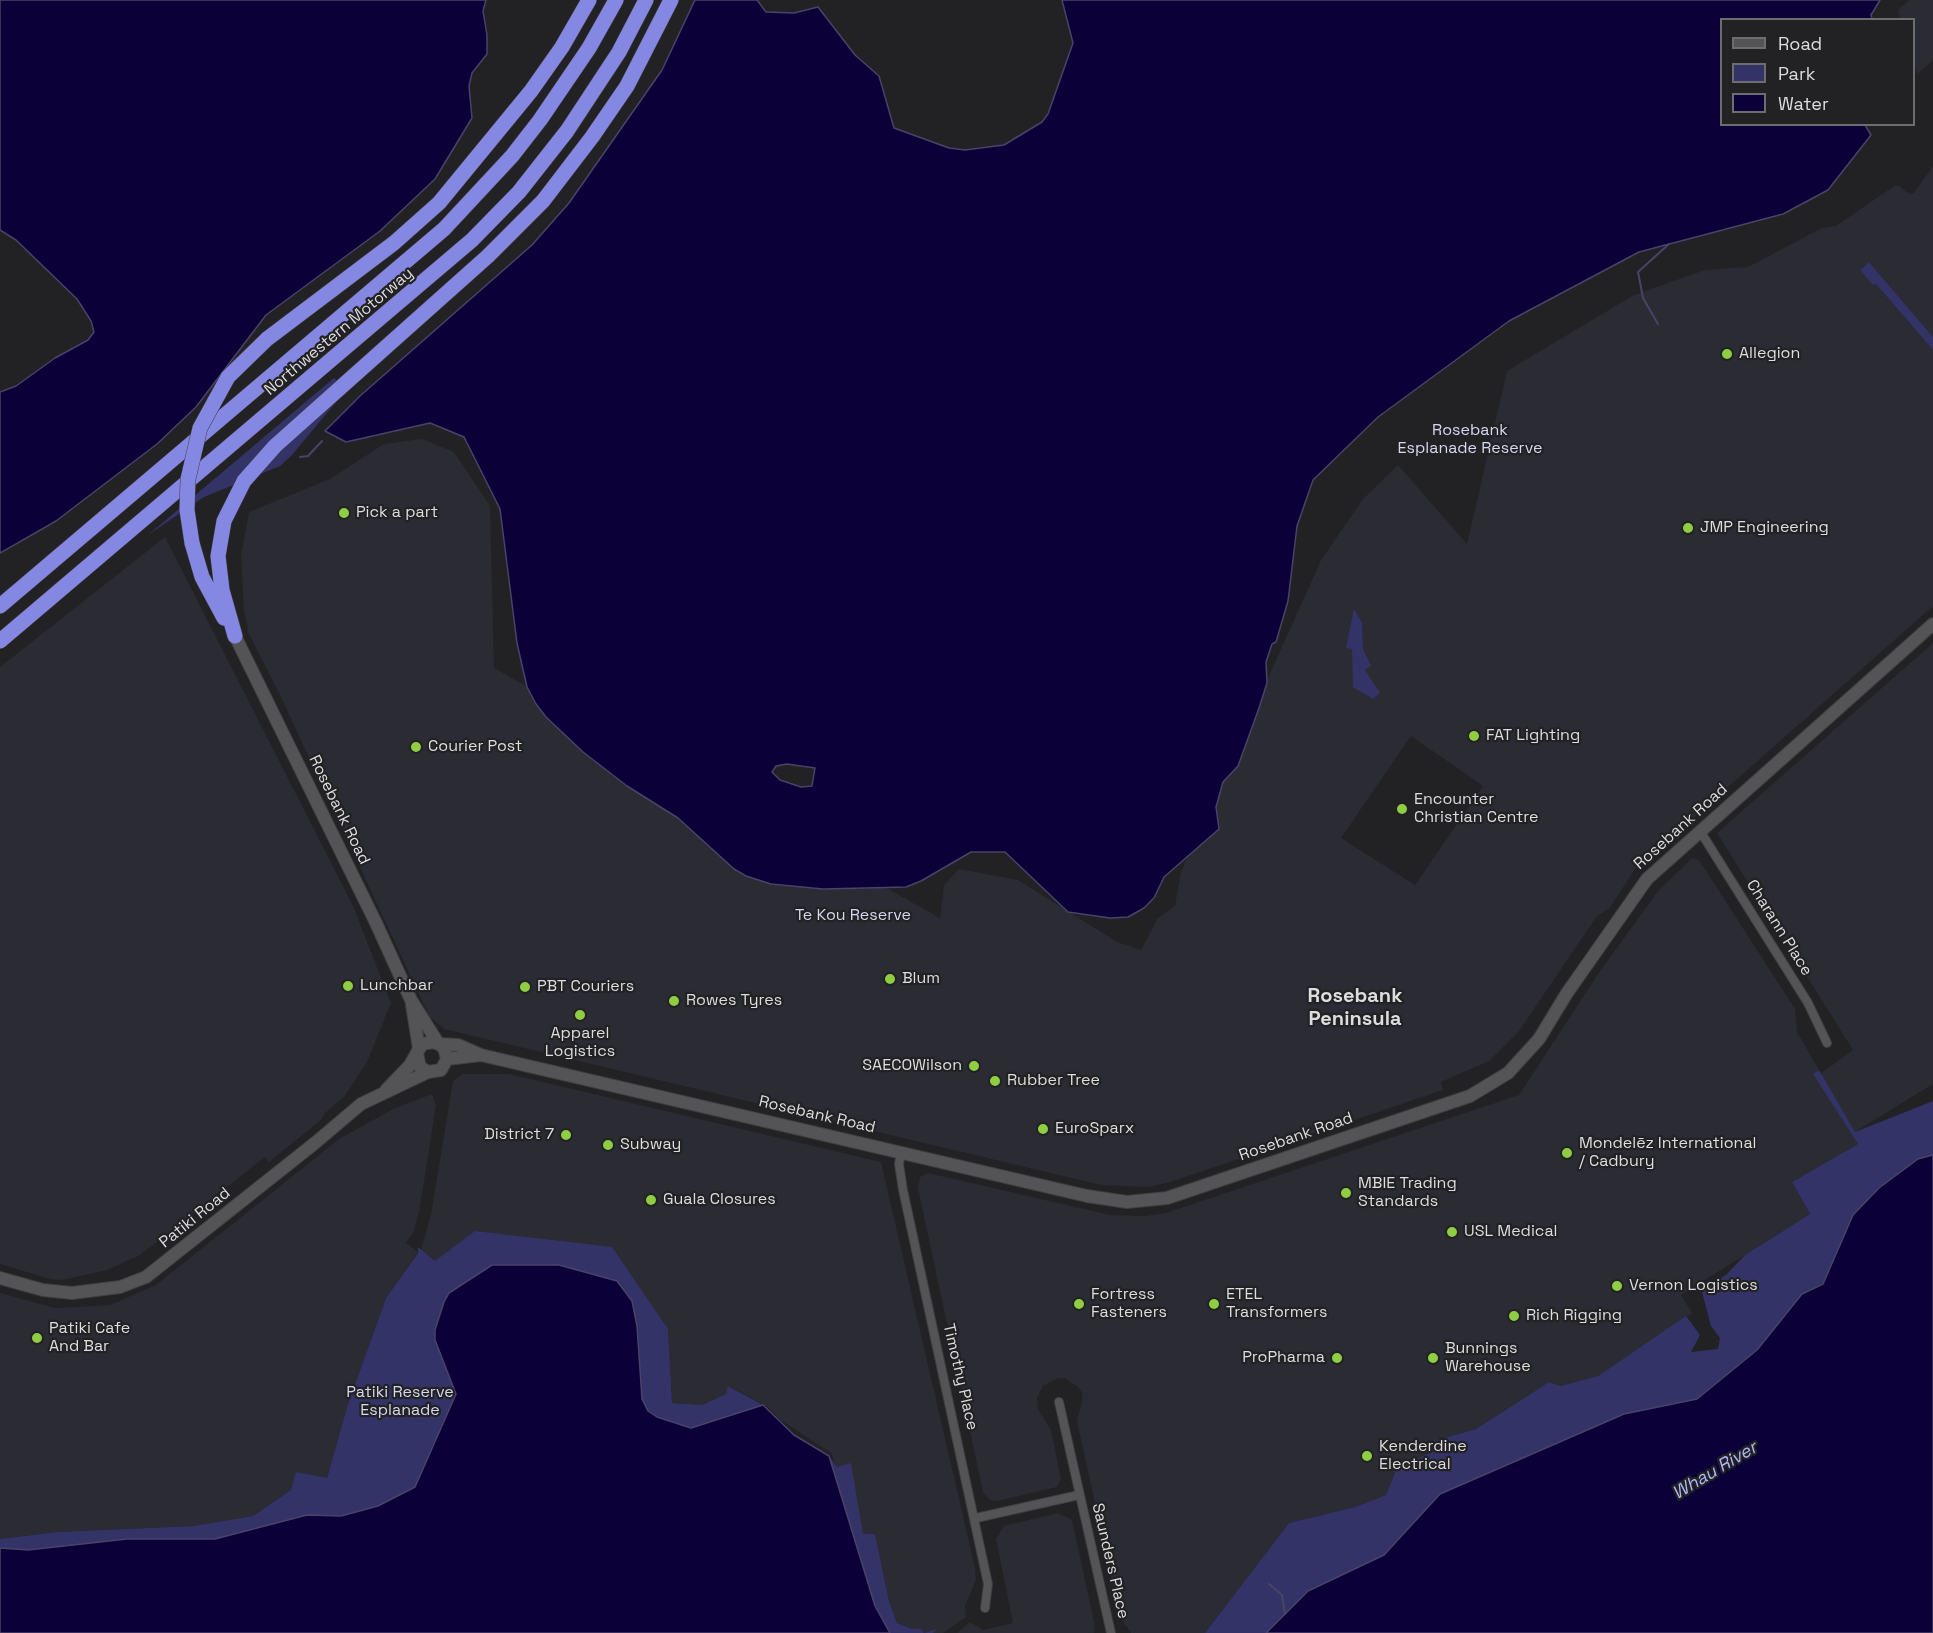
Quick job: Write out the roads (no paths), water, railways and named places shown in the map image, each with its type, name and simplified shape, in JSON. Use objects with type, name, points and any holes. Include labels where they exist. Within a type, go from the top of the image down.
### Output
[{"type":"highway","points":[[235,636],[202,577],[192,543],[187,494],[190,462],[200,428],[220,388],[237,366],[267,339],[394,243],[439,203],[483,152],[550,65],[590,0]]},
{"type":"highway","name":"Northwestern Motorway","points":[[0,606],[444,228],[512,156],[540,120],[589,48],[616,0]]},
{"type":"highway","name":"Northwestern Motorway","points":[[0,641],[472,240],[519,192],[567,131],[619,52],[646,0]]},
{"type":"highway","points":[[235,636],[219,570],[219,542],[231,501],[251,472],[313,412],[488,256],[543,201],[592,137],[627,86],[671,0]]},
{"type":"main road","name":"Rosebank Road","points":[[235,636],[376,923],[411,1000],[439,1043],[458,1045],[481,1055],[1087,1197],[1140,1202],[1174,1195],[1470,1096],[1508,1073],[1529,1052],[1640,888],[1700,831],[1933,624]]},
{"type":"main road","name":"Rosebank Road","points":[[411,1000],[418,1051]]},
{"type":"main road","points":[[429,1042],[439,1043],[444,1048],[447,1059],[441,1070],[428,1072],[417,1063],[418,1051],[429,1042]]},
{"type":"main road","name":"Patiki Road","points":[[382,1094],[410,1065],[418,1051]]},
{"type":"main road","name":"Rosebank Road","points":[[447,1059],[481,1055]]},
{"type":"main road","name":"Patiki Road","points":[[0,1278],[43,1290],[72,1293],[120,1287],[146,1277],[361,1104],[428,1072]]},
{"type":"street","name":"Charann Place","points":[[1700,831],[1808,1003],[1827,1043]]},
{"type":"street","name":"Timothy Place","points":[[901,1152],[899,1164],[903,1190],[976,1518],[988,1584],[985,1608]]},
{"type":"street","name":"Saunders Place","points":[[1059,1402],[1111,1633]]},
{"type":"street","name":"Saunders Place","points":[[976,1518],[1079,1495]]},
{"type":"water","points":[[0,0],[486,0],[483,11],[487,54],[472,73],[469,86],[472,118],[435,179],[380,231],[266,315],[196,407],[157,444],[56,521],[0,553],[0,392],[16,386],[55,358],[88,340],[94,332],[91,321],[77,299],[16,240],[0,230]]},
{"type":"water","points":[[695,0],[757,0],[766,12],[794,13],[818,7],[855,55],[879,76],[894,128],[949,148],[965,150],[1004,145],[1042,122],[1048,114],[1073,43],[1062,0],[1880,0],[1871,15],[1872,18],[1720,18],[1720,126],[1866,126],[1871,135],[1828,190],[1783,214],[1639,252],[1509,321],[1378,417],[1313,480],[1297,526],[1288,601],[1276,642],[1272,644],[1266,662],[1267,683],[1238,766],[1223,782],[1216,807],[1219,829],[1164,877],[1154,898],[1144,908],[1128,917],[1110,918],[1068,912],[1005,852],[971,852],[921,881],[906,887],[823,889],[771,884],[746,876],[734,869],[678,818],[627,786],[583,752],[546,717],[527,687],[517,643],[500,509],[464,437],[430,423],[346,442],[325,431],[360,396],[532,245],[569,203],[662,70]],"holes":[[[787,764],[815,768],[812,786],[801,787],[780,780],[772,772],[776,766]]]},
{"type":"water","name":"Whau River","points":[[1933,1155],[1933,1633],[1266,1633],[1308,1591],[1384,1555],[1440,1494],[1624,1414],[1697,1399],[1757,1350],[1802,1294],[1823,1284],[1853,1215],[1879,1188],[1918,1159]]},
{"type":"water","points":[[492,1265],[559,1265],[617,1281],[632,1301],[637,1326],[642,1399],[648,1411],[657,1417],[691,1428],[763,1405],[794,1435],[829,1456],[875,1606],[890,1633],[0,1633],[0,1548],[28,1550],[127,1539],[215,1539],[307,1515],[341,1516],[378,1506],[415,1487],[456,1394],[435,1340],[435,1330],[444,1302],[449,1293]]},
{"type":"waterway","points":[[1658,324],[1643,298],[1638,272],[1669,244]]},
{"type":"waterway","points":[[300,457],[308,456],[322,441]]},
{"type":"waterway","points":[[1269,1584],[1282,1595],[1285,1614]]},
{"type":"place","name":"Allegion","points":[[1727,354]]},
{"type":"place","name":"Pick a part","points":[[344,513]]},
{"type":"place","name":"JMP Engineering","points":[[1688,528]]},
{"type":"place","name":"FAT Lighting","points":[[1474,736]]},
{"type":"place","name":"Courier Post","points":[[416,747]]},
{"type":"place","name":"Encounter Christian Centre","points":[[1402,809]]},
{"type":"place","name":"Blum","points":[[890,979]]},
{"type":"place","name":"Lunchbar","points":[[348,986]]},
{"type":"place","name":"PBT Couriers","points":[[525,987]]},
{"type":"place","name":"Rowes Tyres","points":[[674,1001]]},
{"type":"place","name":"Apparel Logistics","points":[[580,1015]]},
{"type":"place","name":"SAECOWilson","points":[[974,1066]]},
{"type":"place","name":"Rubber Tree","points":[[995,1081]]},
{"type":"place","name":"EuroSparx","points":[[1043,1129]]},
{"type":"place","name":"District 7","points":[[566,1135]]},
{"type":"place","name":"Subway","points":[[608,1145]]},
{"type":"place","name":"Mondelēz International / Cadbury","points":[[1567,1153]]},
{"type":"place","name":"MBIE Trading Standards","points":[[1346,1193]]},
{"type":"place","name":"Guala Closures","points":[[651,1200]]},
{"type":"place","name":"USL Medical","points":[[1452,1232]]},
{"type":"place","name":"Vernon Logistics","points":[[1617,1286]]},
{"type":"place","name":"Fortress Fasteners","points":[[1079,1304]]},
{"type":"place","name":"ETEL Transformers","points":[[1214,1304]]},
{"type":"place","name":"Rich Rigging","points":[[1514,1316]]},
{"type":"place","name":"Patiki Cafe And Bar","points":[[37,1338]]},
{"type":"place","name":"ProPharma","points":[[1337,1358]]},
{"type":"place","name":"Bunnings Warehouse","points":[[1433,1358]]},
{"type":"place","name":"Kenderdine Electrical","points":[[1367,1456]]},
{"type":"district","name":"Rosebank Peninsula","points":[[1355,1008]]},
{"type":"park label","name":"Rosebank Esplanade Reserve","points":[[1470,440]]},
{"type":"park label","name":"Te Kou Reserve","points":[[853,916]]},
{"type":"park label","name":"Patiki Reserve Esplanade","points":[[400,1402]]}]
